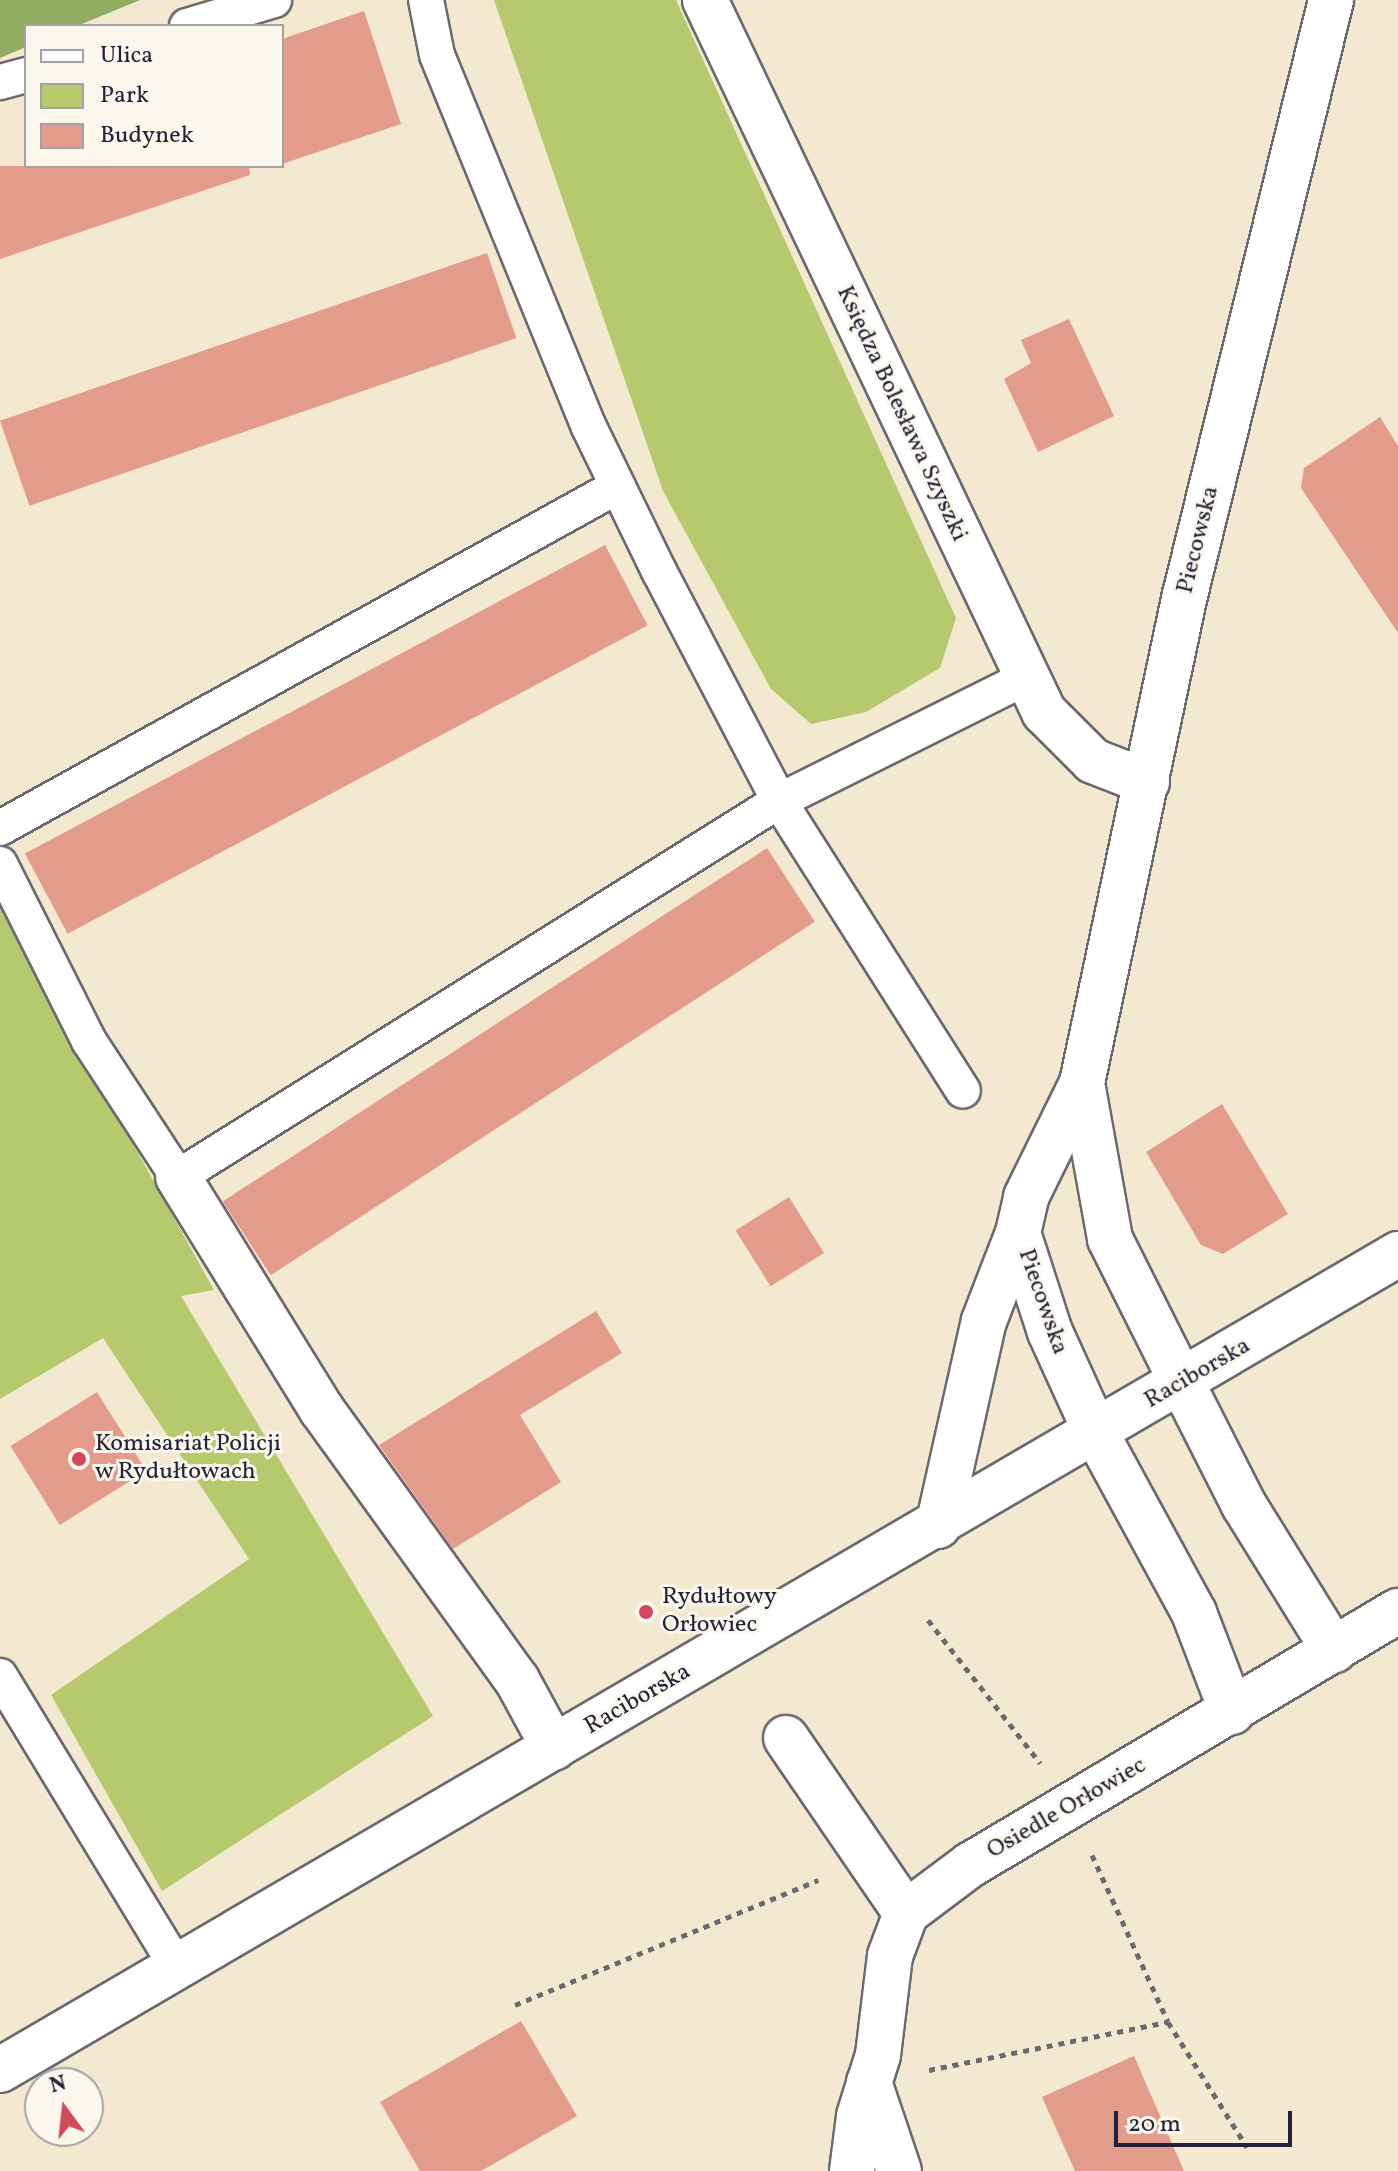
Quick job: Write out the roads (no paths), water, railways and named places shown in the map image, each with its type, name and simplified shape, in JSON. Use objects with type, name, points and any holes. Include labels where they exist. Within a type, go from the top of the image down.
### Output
[{"type":"street","name":"Księdza Bolesława Szyszki","points":[[705,0],[1044,712],[1078,751],[1107,769],[1147,782]]},
{"type":"street","name":"Piecowska","points":[[1096,1433],[1046,1320],[1018,1233],[1026,1197],[1082,1083],[1185,595],[1331,0]]},
{"type":"street","name":"Piecowska","points":[[1082,1083],[1110,1239],[1182,1383]]},
{"type":"street","points":[[178,1177],[322,1410],[517,1680],[554,1748]]},
{"type":"street","points":[[938,1526],[984,1321],[1018,1233]]},
{"type":"street","name":"Raciborska","points":[[0,2070],[938,1526],[1398,1254]]},
{"type":"street","points":[[1182,1383],[1244,1505],[1334,1650]]},
{"type":"street","points":[[1096,1433],[1194,1613],[1232,1712]]},
{"type":"street","name":"Osiedle Orłowiec","points":[[906,1913],[970,1865],[1398,1611]]},
{"type":"street","points":[[786,1738],[906,1913],[890,1956],[878,2055],[869,2082],[852,2171]]},
{"type":"street","points":[[869,2082],[899,2171]]},
{"type":"lane","points":[[194,24],[274,0]]},
{"type":"lane","points":[[426,0],[437,55],[618,486],[779,801],[963,1091]]},
{"type":"lane","points":[[0,82],[24,76]]},
{"type":"lane","points":[[0,828],[618,486]]},
{"type":"lane","points":[[0,864],[89,1041],[178,1177],[779,801],[1026,678]]},
{"type":"lane","points":[[0,1676],[178,1969]]},
{"type":"place","name":"Komisariat Policji w Rydułtowach","points":[[79,1459]]},
{"type":"place","name":"Rydułtowy Orłowiec","points":[[646,1612]]}]
